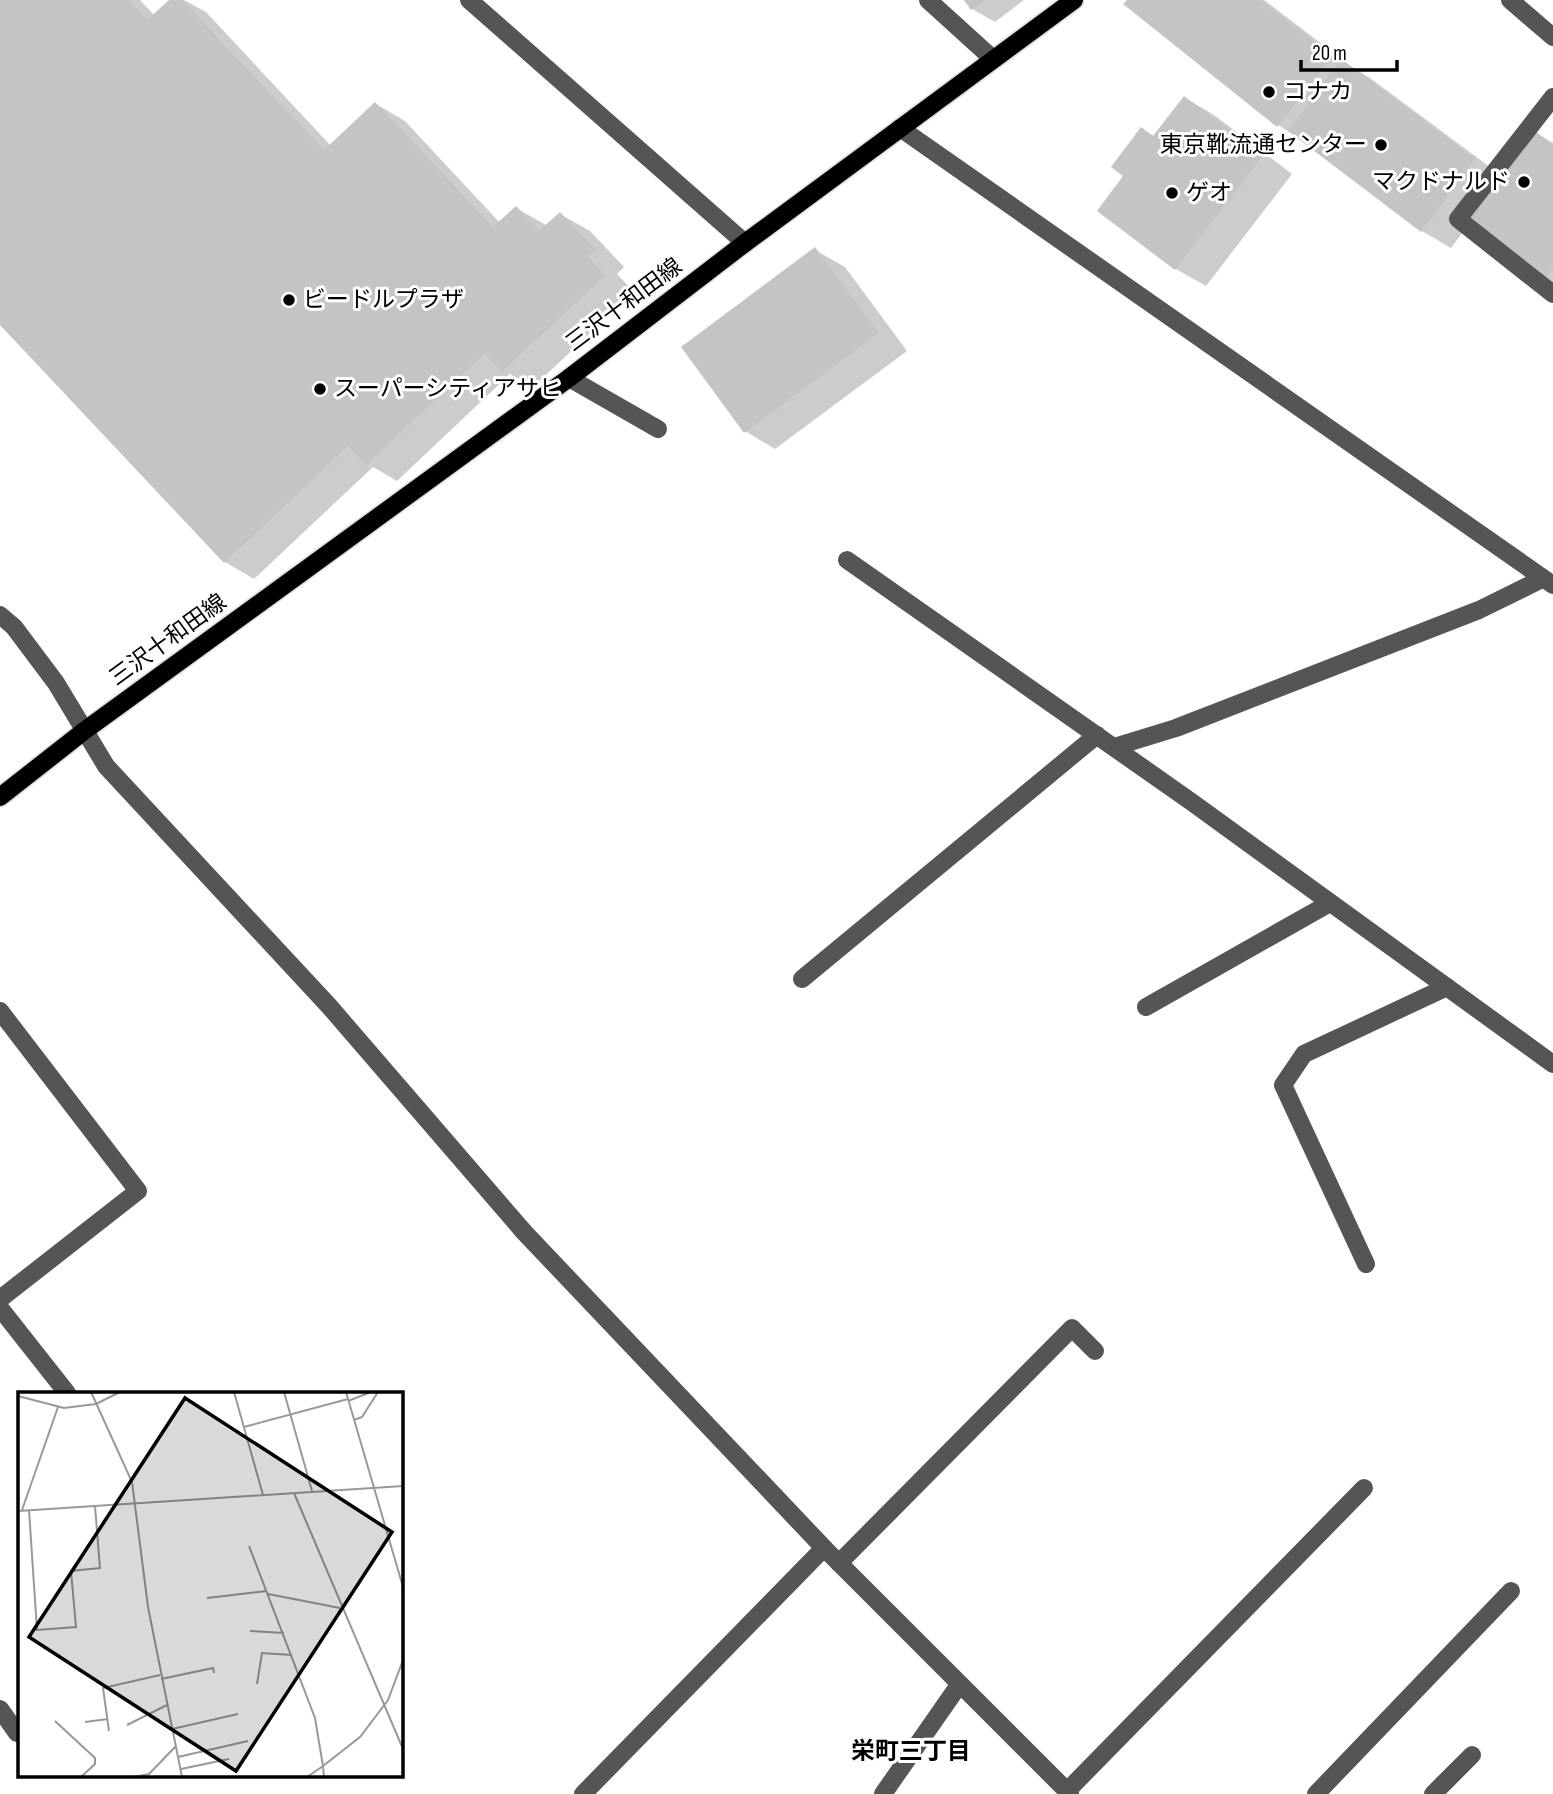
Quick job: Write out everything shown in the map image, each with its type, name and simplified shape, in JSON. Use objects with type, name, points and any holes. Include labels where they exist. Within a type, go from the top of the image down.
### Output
[{"type":"main road","name":"三沢十和田線","points":[[0,797],[84,732],[569,378],[745,243],[1074,0]]},
{"type":"street","points":[[469,0],[745,243]]},
{"type":"street","points":[[928,0],[993,59]]},
{"type":"street","points":[[1510,0],[1553,37]]},
{"type":"street","points":[[1553,97],[1458,219],[1553,294]]},
{"type":"street","points":[[900,128],[1548,582]]},
{"type":"street","points":[[1513,262],[1524,283],[1553,306]]},
{"type":"street","points":[[569,378],[658,429]]},
{"type":"street","points":[[847,561],[1114,747],[1553,1065]]},
{"type":"street","points":[[1114,747],[1177,728],[1548,582]]},
{"type":"street","points":[[0,615],[14,627],[56,683],[106,766],[329,1006],[524,1232],[838,1563],[1069,1792],[1364,1488]]},
{"type":"street","points":[[802,979],[1097,735]]},
{"type":"street","points":[[1146,1007],[1330,903]]},
{"type":"street","points":[[1366,1264],[1283,1085],[1304,1054],[1447,988]]},
{"type":"street","points":[[0,1011],[138,1191],[0,1299]]},
{"type":"street","points":[[0,1308],[66,1392]]},
{"type":"street","points":[[838,1563],[1072,1328],[1096,1351]]},
{"type":"street","points":[[583,1794],[824,1548]]},
{"type":"street","points":[[1316,1794],[1511,1591]]},
{"type":"street","points":[[883,1794],[959,1685]]},
{"type":"street","points":[[0,1709],[18,1732]]},
{"type":"street","points":[[1433,1794],[1472,1755]]},
{"type":"building","name":"ビードルプラザ","points":[[0,0],[128,0],[147,20],[169,0],[182,0],[324,150],[375,102],[493,227],[516,206],[539,231],[560,212],[596,250],[588,256],[605,275],[502,372],[485,353],[366,465],[348,446],[224,563],[0,325]]},
{"type":"building","points":[[964,0],[985,0],[971,10]]},
{"type":"building","name":"コナカ","points":[[1127,0],[1260,0],[1333,56],[1277,127],[1123,4]]},
{"type":"building","name":"東京靴流通センター","points":[[1341,59],[1475,159],[1421,232],[1288,131]]},
{"type":"building","name":"ゲオ","points":[[1184,96],[1263,155],[1175,270],[1097,211],[1123,176],[1111,167],[1141,127],[1153,136]]},
{"type":"building","name":"マクドナルド","points":[[1535,131],[1553,145],[1553,268],[1544,280],[1466,219]]},
{"type":"building","points":[[815,247],[879,333],[744,433],[681,347]]},
{"type":"place","name":"コナカ","points":[[1269,92]]},
{"type":"place","name":"東京靴流通センター","points":[[1381,145]]},
{"type":"place","name":"マクドナルド","points":[[1524,182]]},
{"type":"place","name":"ゲオ","points":[[1172,193]]},
{"type":"place","name":"ビードルプラザ","points":[[289,300]]},
{"type":"place","name":"スーパーシティアサヒ","points":[[320,389]]},
{"type":"district","name":"栄町三丁目","points":[[911,1751]]}]
